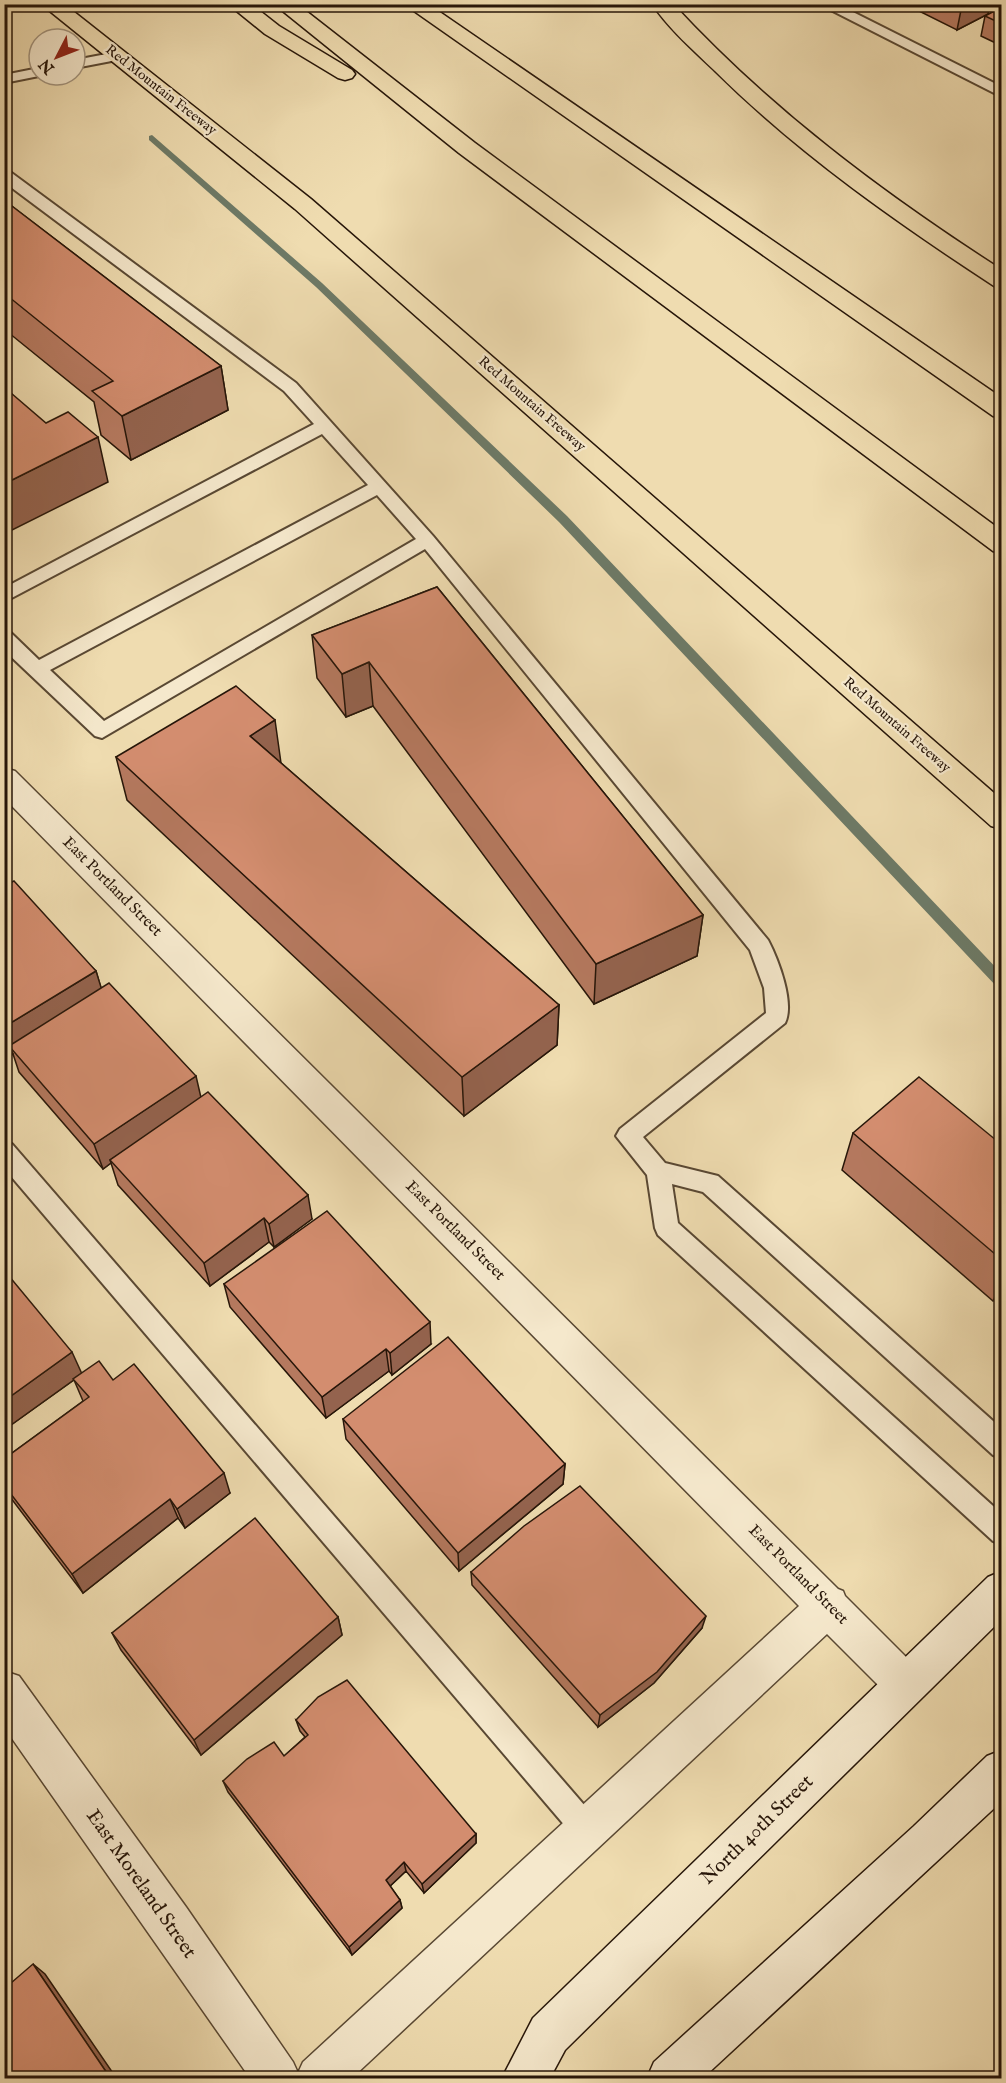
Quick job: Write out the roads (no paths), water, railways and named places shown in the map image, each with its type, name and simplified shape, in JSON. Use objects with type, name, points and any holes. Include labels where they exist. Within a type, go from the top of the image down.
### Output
[{"type":"main road","name":"Red Mountain Freeway","points":[[51,4],[244,156],[369,261],[1002,818]]},
{"type":"main road","points":[[238,4],[272,30],[468,148]]},
{"type":"main road","points":[[284,4],[468,148],[1002,545]]},
{"type":"main road","points":[[414,4],[1002,410]]},
{"type":"main road","points":[[446,4],[701,200]]},
{"type":"main road","points":[[662,4],[722,66],[829,159],[909,219],[1002,281]]},
{"type":"street","name":"East Portland Street","points":[[4,779],[829,1605],[905,1684]]},
{"type":"street","name":"North 40th Street","points":[[525,2079],[549,2034],[1002,1591]]},
{"type":"street","points":[[319,2079],[829,1605]]},
{"type":"street","name":"East Moreland Street","points":[[4,1691],[277,2079]]},
{"type":"street","points":[[669,2079],[929,1841],[1002,1771]]},
{"type":"lane","points":[[825,4],[1002,93]]},
{"type":"lane","points":[[87,62],[117,56]]},
{"type":"lane","points":[[4,79],[27,74]]},
{"type":"lane","points":[[4,174],[12,190],[290,387],[428,540],[760,946],[776,988],[777,1017],[628,1136],[658,1171],[668,1228],[1002,1532]]},
{"type":"lane","points":[[4,596],[326,425]]},
{"type":"lane","points":[[37,669],[380,486]]},
{"type":"lane","points":[[4,638],[102,731],[428,540]]},
{"type":"lane","points":[[4,1151],[588,1831]]},
{"type":"lane","points":[[658,1171],[710,1183],[1002,1446]]},
{"type":"waterway","points":[[152,138],[319,285],[563,519],[1002,983]]}]
